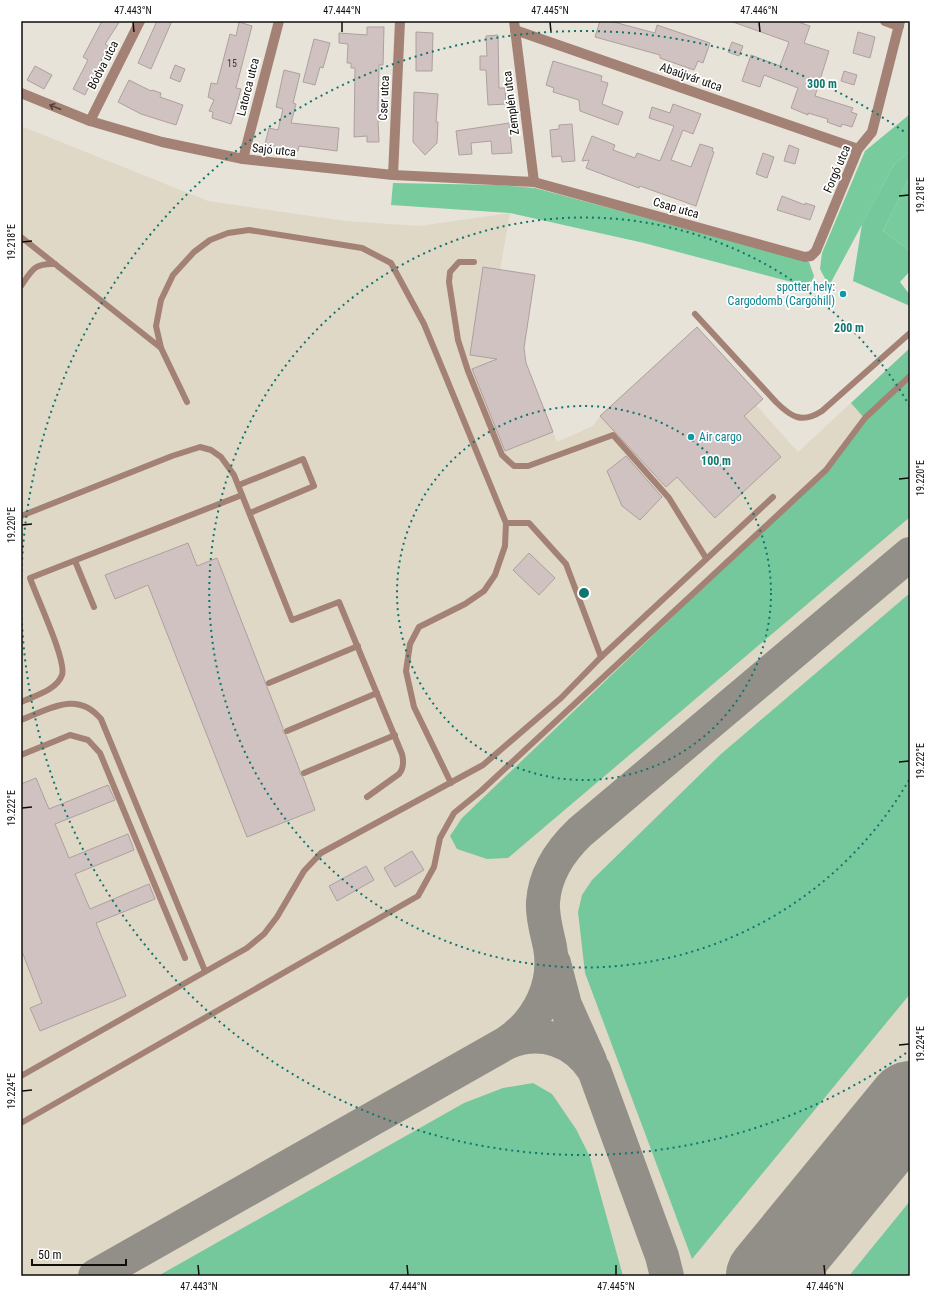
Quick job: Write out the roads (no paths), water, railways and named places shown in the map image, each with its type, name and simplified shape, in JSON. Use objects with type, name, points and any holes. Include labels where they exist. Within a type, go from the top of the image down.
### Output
[{"type":"street","name":"Bódva utca","points":[[90,121],[140,21]]},
{"type":"street","name":"Latorca utca","points":[[243,159],[278,21]]},
{"type":"street","name":"Cser utca","points":[[393,175],[400,21]]},
{"type":"street","points":[[885,21],[900,23]]},
{"type":"street","name":"Forgó utca","points":[[811,256],[816,251],[858,149],[872,132],[900,23]]},
{"type":"street","name":"Abaújvár utca","points":[[514,25],[858,149]]},
{"type":"street","name":"Zemplén utca","points":[[514,25],[534,182]]},
{"type":"street","name":"Sajó utca","points":[[21,93],[90,121],[162,142],[243,159],[393,175],[534,182]]},
{"type":"street","name":"Csap utca","points":[[534,182],[805,257],[811,256]]},
{"type":"lane","points":[[187,402],[161,348],[156,326],[161,300],[173,275],[194,252],[210,240],[228,233],[250,230],[362,248],[391,263],[424,324],[506,523],[505,546],[494,575],[484,591],[465,604],[420,627],[410,644],[406,672],[414,707],[451,783]]},
{"type":"lane","points":[[21,237],[161,348]]},
{"type":"lane","points":[[474,262],[459,262],[450,272],[449,282],[458,340],[468,371],[502,455],[514,466],[528,466],[613,435],[670,498],[706,558]]},
{"type":"lane","points":[[21,286],[34,268],[42,264],[55,264]]},
{"type":"lane","points":[[695,314],[776,402],[787,413],[796,417],[814,416],[822,411],[910,333]]},
{"type":"lane","points":[[21,1123],[418,896],[434,867],[440,838],[454,813],[481,791],[826,470],[865,418],[910,376]]},
{"type":"lane","points":[[21,516],[172,456],[200,447],[211,450],[221,458],[234,475],[239,485],[292,620],[340,602],[402,754],[402,769],[399,774],[367,798]]},
{"type":"lane","points":[[239,485],[303,459],[314,486],[250,513]]},
{"type":"lane","points":[[21,702],[47,690],[56,684],[62,675],[60,655],[30,578],[242,495]]},
{"type":"lane","points":[[21,1076],[247,948],[264,934],[277,917],[304,871],[321,853],[483,765],[508,746],[561,698],[601,657],[706,558],[773,497]]},
{"type":"lane","points":[[506,523],[529,523],[566,564],[601,657]]},
{"type":"lane","points":[[75,561],[94,607]]},
{"type":"lane","points":[[269,683],[358,646]]},
{"type":"lane","points":[[287,731],[377,693]]},
{"type":"lane","points":[[21,720],[62,704],[71,703],[88,706],[94,710],[101,719],[206,971]]},
{"type":"lane","points":[[21,755],[70,735],[88,740],[100,753],[185,958]]},
{"type":"lane","points":[[304,773],[395,735]]},
{"type":"place","name":"spotter hely: Cargodomb (Cargohill)","points":[[843,294]]},
{"type":"place","name":"Air cargo","points":[[691,437]]}]
